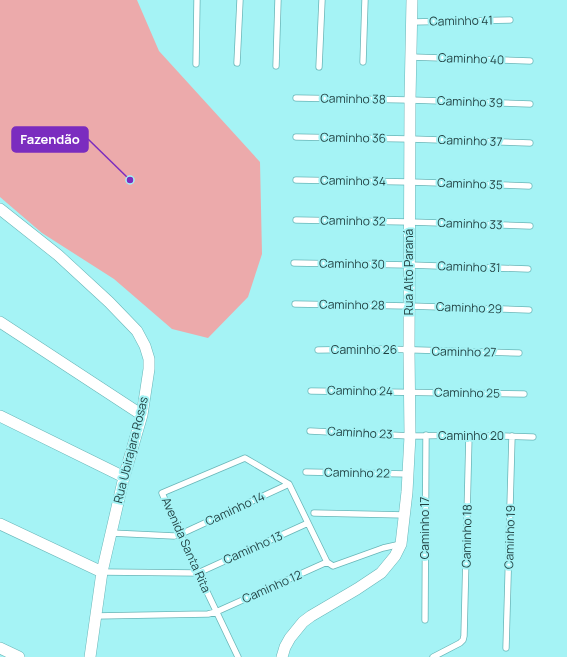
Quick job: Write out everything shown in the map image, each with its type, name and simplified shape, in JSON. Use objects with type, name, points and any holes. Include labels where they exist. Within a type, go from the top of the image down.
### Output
[{"type":"street","name":"Rua Alto Paraná","points":[[401,544],[405,515],[410,436],[409,306],[412,0]]},
{"type":"street","name":"Rua Ubirajara Rosas","points":[[0,209],[58,255],[137,331],[145,346],[149,359],[149,369],[142,415],[124,477],[102,572],[90,657]]},
{"type":"street","points":[[0,322],[142,415]]},
{"type":"street","points":[[0,416],[124,477]]},
{"type":"street","points":[[0,524],[102,572]]},
{"type":"street","points":[[282,657],[290,638],[304,622],[311,616],[357,590],[381,573],[395,556],[401,544]]},
{"type":"street","points":[[0,648],[19,657]]},
{"type":"lane","points":[[196,64],[197,0]]},
{"type":"lane","points":[[237,63],[240,0]]},
{"type":"lane","points":[[276,66],[278,0]]},
{"type":"lane","points":[[319,67],[322,0]]},
{"type":"lane","points":[[363,62],[365,0]]},
{"type":"lane","name":"Caminho 41","points":[[412,22],[510,20]]},
{"type":"lane","name":"Caminho 40","points":[[411,57],[530,61]]},
{"type":"lane","name":"Caminho 38","points":[[296,98],[410,100]]},
{"type":"lane","name":"Caminho 39","points":[[410,100],[530,104]]},
{"type":"lane","name":"Caminho 36","points":[[296,137],[410,139]]},
{"type":"lane","name":"Caminho 37","points":[[410,139],[530,143]]},
{"type":"lane","name":"Caminho 34","points":[[296,180],[410,182]]},
{"type":"lane","name":"Caminho 35","points":[[410,182],[529,186]]},
{"type":"lane","name":"Caminho 32","points":[[296,220],[410,222]]},
{"type":"lane","name":"Caminho 33","points":[[410,222],[530,226]]},
{"type":"lane","name":"Caminho 30","points":[[294,263],[410,265]]},
{"type":"lane","name":"Caminho 31","points":[[410,265],[528,269]]},
{"type":"lane","name":"Caminho 28","points":[[295,304],[409,306]]},
{"type":"lane","name":"Caminho 29","points":[[409,306],[529,310]]},
{"type":"lane","name":"Caminho 26","points":[[318,350],[384,349],[409,351]]},
{"type":"lane","name":"Caminho 27","points":[[409,351],[519,353]]},
{"type":"lane","name":"Caminho 24","points":[[311,390],[409,392]]},
{"type":"lane","name":"Caminho 25","points":[[409,392],[524,394]]},
{"type":"lane","name":"Caminho 23","points":[[310,431],[410,436]]},
{"type":"lane","name":"Caminho 17","points":[[425,620],[426,435]]},
{"type":"lane","name":"Caminho 18","points":[[433,657],[460,643],[464,636],[469,435]]},
{"type":"lane","name":"Caminho 20","points":[[410,436],[533,436]]},
{"type":"lane","name":"Caminho 19","points":[[506,648],[512,436]]},
{"type":"lane","name":"Avenida Santa Rita","points":[[238,657],[162,493],[245,458],[289,484]]},
{"type":"lane","name":"Caminho 22","points":[[306,472],[408,474]]},
{"type":"lane","points":[[289,484],[327,562],[333,566],[383,548],[401,544]]},
{"type":"lane","name":"Caminho 14","points":[[181,534],[289,484]]},
{"type":"lane","points":[[314,513],[405,515]]},
{"type":"lane","name":"Caminho 13","points":[[198,573],[308,523]]},
{"type":"lane","points":[[111,533],[174,536],[181,534]]},
{"type":"lane","name":"Caminho 12","points":[[95,616],[208,614],[216,612],[327,562]]},
{"type":"lane","points":[[102,572],[198,573]]},
{"type":"shaded area","points":[[0,0],[137,0],[159,51],[260,162],[262,254],[248,297],[208,338],[172,329],[114,279],[42,233],[0,197]]},
{"type":"place","name":"Fazendão","points":[[130,180]]}]
